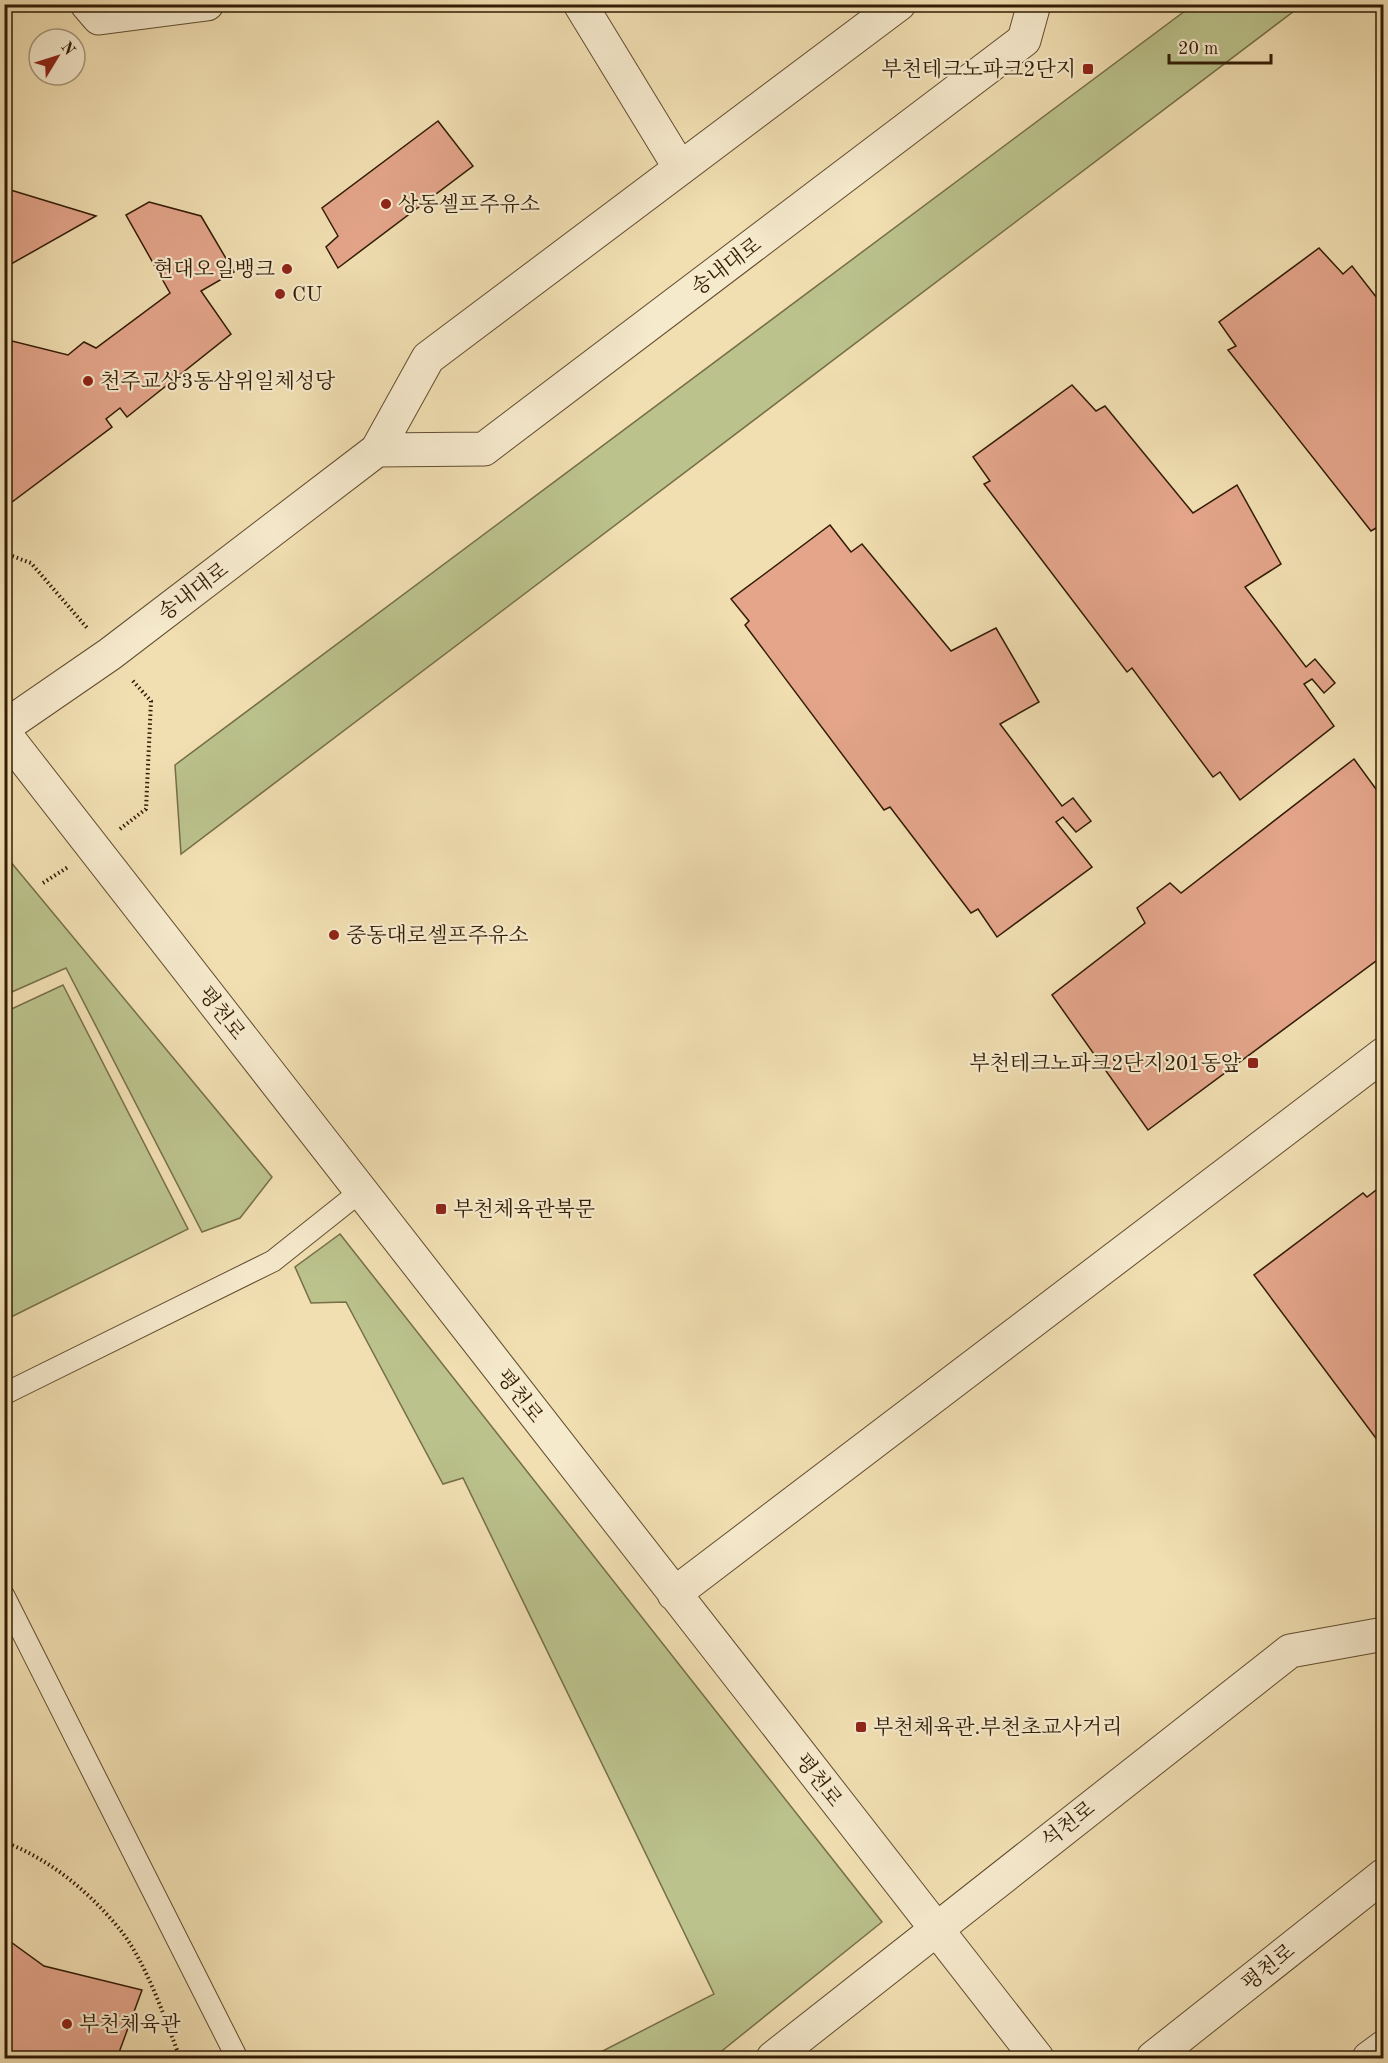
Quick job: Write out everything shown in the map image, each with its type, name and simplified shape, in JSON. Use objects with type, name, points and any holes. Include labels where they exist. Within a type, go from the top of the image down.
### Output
[{"type":"street","points":[[87,4],[99,18],[207,4]]},
{"type":"street","points":[[580,4],[680,168]]},
{"type":"street","name":"송내대로","points":[[4,727],[110,654],[377,450],[428,358],[899,4]]},
{"type":"street","name":"송내대로","points":[[377,450],[484,449],[1024,40],[1034,4]]},
{"type":"street","name":"평천로","points":[[4,733],[934,1929],[1037,2058]]},
{"type":"street","points":[[674,1594],[1383,1054]]},
{"type":"street","name":"석천로","points":[[773,2058],[1290,1651],[1383,1634]]},
{"type":"street","name":"평천로","points":[[1153,2058],[1383,1875]]},
{"type":"street","points":[[1369,2058],[1383,2048]]},
{"type":"lane","points":[[4,1394],[273,1262],[361,1191]]},
{"type":"lane","points":[[4,1596],[237,2058]]},
{"type":"path","points":[[4,553],[31,563],[151,701],[147,809],[95,849],[43,883]]},
{"type":"path","points":[[4,1842],[33,1853],[71,1881],[118,1927],[151,1985],[180,2058]]},
{"type":"green space","points":[[1193,5],[1302,5],[181,854],[175,765]]},
{"type":"green space","points":[[5,855],[272,1177],[240,1218],[202,1232],[66,968],[5,995]]},
{"type":"green space","points":[[63,985],[188,1229],[5,1320],[5,1012]]},
{"type":"green space","points":[[340,1234],[882,1922],[713,2058],[589,2058],[714,1994],[463,1478],[443,1484],[346,1302],[311,1303],[295,1267]]},
{"type":"building","points":[[438,121],[473,166],[338,268],[326,247],[338,236],[322,208]]},
{"type":"building","points":[[4,188],[96,216],[4,268]]},
{"type":"building","name":"천주교상3동삼위일체성당","points":[[149,202],[201,216],[234,272],[201,291],[231,334],[127,417],[120,408],[106,419],[112,427],[4,508],[4,342],[8,340],[68,355],[84,342],[96,348],[170,293],[126,215]]},
{"type":"building","points":[[1319,248],[1343,274],[1352,266],[1384,307],[1384,537],[1376,528],[1371,531],[1228,350],[1236,346],[1219,322]]},
{"type":"building","points":[[1072,385],[1096,411],[1105,406],[1193,513],[1237,485],[1281,564],[1245,587],[1306,667],[1315,659],[1335,683],[1324,693],[1312,679],[1304,684],[1334,726],[1240,800],[1220,772],[1213,777],[1132,668],[1127,672],[984,484],[990,481],[973,457]]},
{"type":"building","points":[[830,525],[851,552],[862,544],[951,651],[996,628],[1039,702],[1000,724],[1062,806],[1073,798],[1091,821],[1076,832],[1063,817],[1056,822],[1092,867],[997,937],[978,909],[971,913],[890,807],[884,810],[745,625],[749,621],[731,599]]},
{"type":"building","points":[[1354,759],[1384,800],[1384,955],[1148,1130],[1052,995],[1145,923],[1137,908],[1170,883],[1181,893]]},
{"type":"building","points":[[1384,1184],[1384,1449],[1254,1275],[1363,1193],[1367,1197]]},
{"type":"building","name":"부천체육관","points":[[4,1937],[44,1966],[142,1990],[117,2058],[4,2058]]},
{"type":"place","name":"부천테크노파크2단지","points":[[1088,69]]},
{"type":"place","name":"상동셀프주유소","points":[[386,204]]},
{"type":"place","name":"현대오일뱅크","points":[[287,269]]},
{"type":"place","name":"CU","points":[[280,294]]},
{"type":"place","name":"천주교상3동삼위일체성당","points":[[88,381]]},
{"type":"place","name":"중동대로셀프주유소","points":[[334,935]]},
{"type":"place","name":"부천테크노파크2단지201동앞","points":[[1253,1063]]},
{"type":"place","name":"부천체육관북문","points":[[441,1209]]},
{"type":"place","name":"부천체육관.부천초교사거리","points":[[861,1727]]},
{"type":"place","name":"부천체육관","points":[[67,2024]]}]
